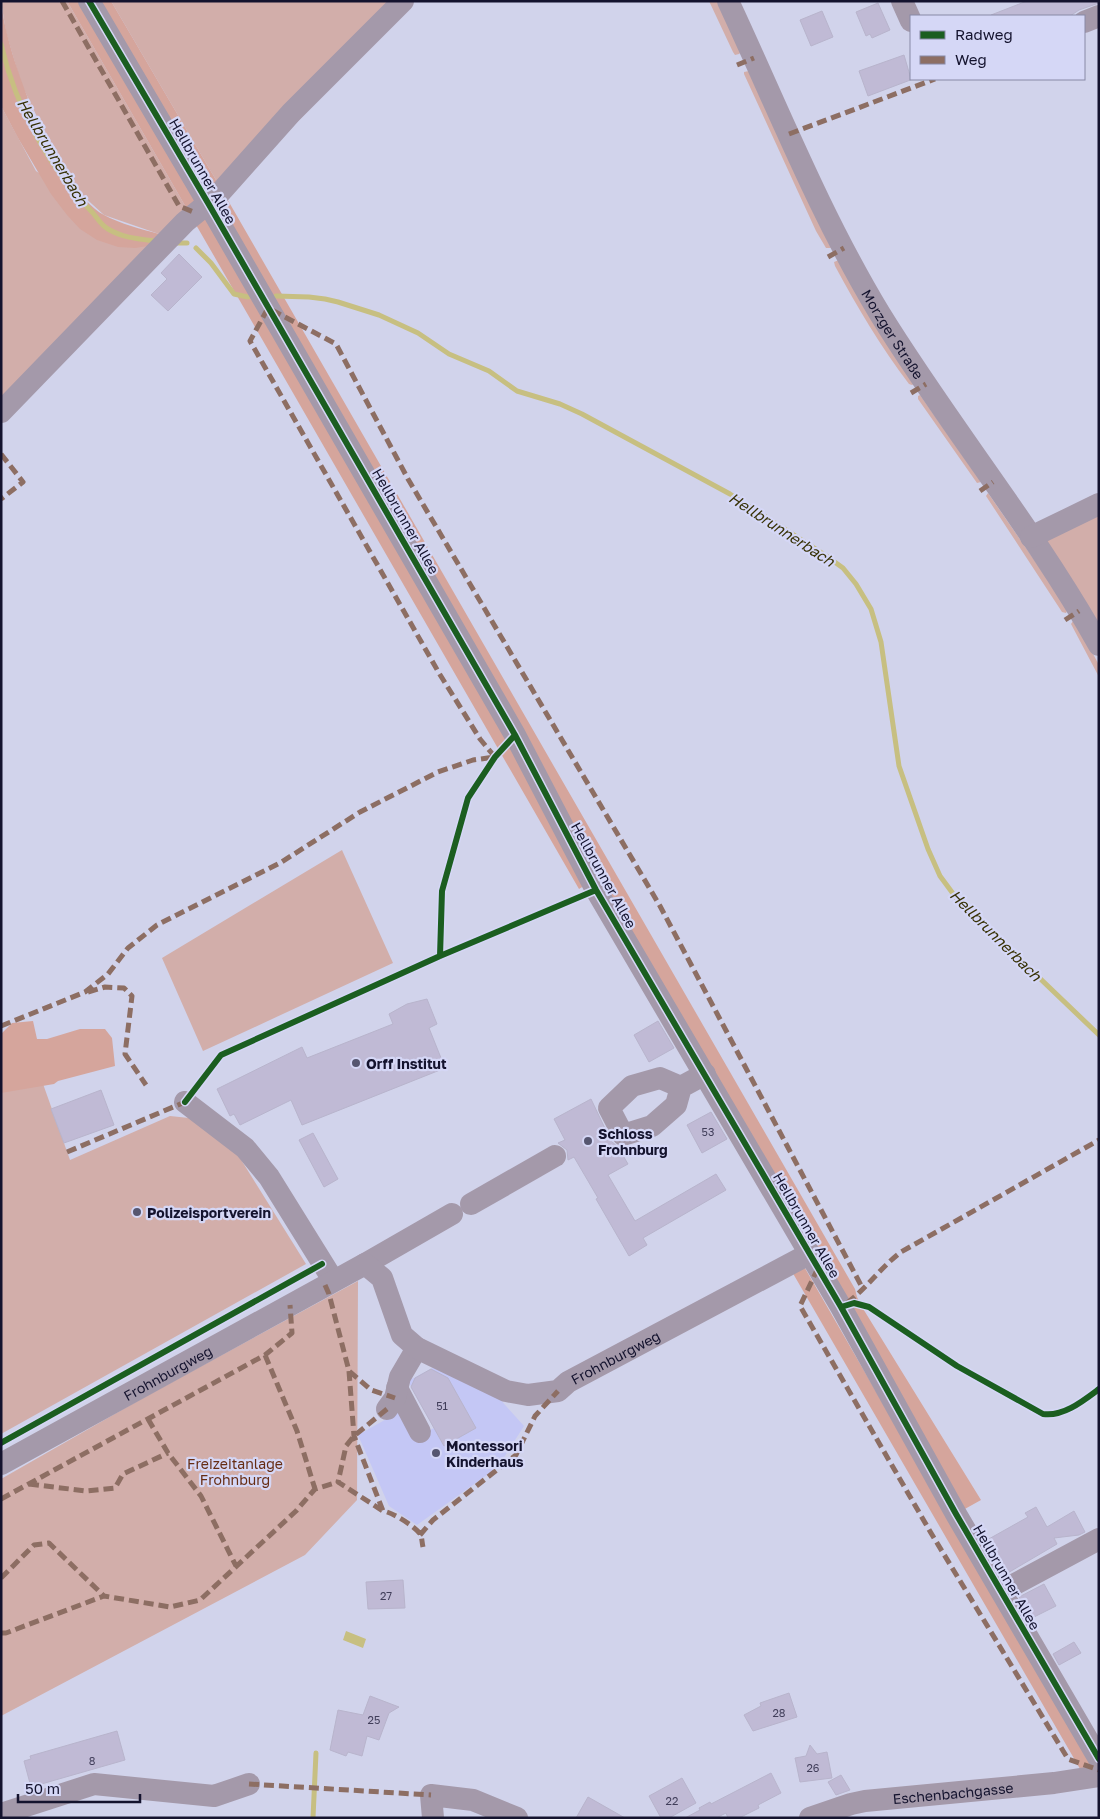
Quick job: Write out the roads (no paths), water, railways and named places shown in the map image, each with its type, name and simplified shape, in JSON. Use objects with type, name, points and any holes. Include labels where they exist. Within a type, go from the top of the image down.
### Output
[{"type":"street","name":"Hellbrunner Allee","points":[[89,1],[208,203],[515,735],[596,890],[841,1308],[956,1514],[1099,1759]]},
{"type":"street","points":[[1,412],[185,222],[230,183],[297,107],[403,1]]},
{"type":"street","name":"Morzger Straße","points":[[728,1],[816,196],[859,277],[921,376],[1053,570],[1099,645]]},
{"type":"street","points":[[902,1],[910,19]]},
{"type":"street","points":[[1097,1],[1099,6]]},
{"type":"street","points":[[1085,22],[1099,16]]},
{"type":"street","points":[[1031,537],[1099,504]]},
{"type":"street","points":[[680,1087],[705,1074]]},
{"type":"street","points":[[185,1102],[245,1148],[269,1177],[333,1280]]},
{"type":"street","points":[[365,1264],[555,1156]]},
{"type":"street","name":"Frohnburgweg","points":[[1,1464],[365,1264],[382,1278],[402,1335],[417,1348],[506,1391],[528,1395],[558,1391],[568,1382],[809,1254]]},
{"type":"street","points":[[387,1409],[395,1398],[400,1377],[417,1348]]},
{"type":"street","points":[[396,1388],[420,1432]]},
{"type":"street","points":[[1002,1591],[1099,1539]]},
{"type":"street","name":"Eschenbachgasse","points":[[810,1818],[850,1804],[865,1801],[1099,1776]]},
{"type":"street","points":[[1,1814],[94,1784],[214,1796],[249,1784]]},
{"type":"street","points":[[433,1818],[431,1796],[473,1800],[517,1818]]},
{"type":"waterway","name":"Hellbrunnerbach","points":[[1,44],[7,67],[25,113],[48,156],[62,177],[101,224],[125,236],[156,241]]},
{"type":"waterway","name":"Hellbrunnerbach","points":[[174,243],[187,243]]},
{"type":"waterway","name":"Hellbrunnerbach","points":[[196,248],[211,263],[234,294],[248,297]]},
{"type":"waterway","name":"Hellbrunnerbach","points":[[276,296],[309,297],[338,302],[379,315],[418,333],[449,354],[489,371],[517,391],[560,404],[582,414],[730,494],[843,568],[856,584],[871,609],[881,642],[899,766],[928,849],[940,876],[957,899],[1099,1035]]},
{"type":"waterway","points":[[313,1818],[316,1753]]},
{"type":"place","name":"Orff Institut","points":[[356,1063]]},
{"type":"place","name":"Schloss Frohnburg","points":[[588,1141]]},
{"type":"place","name":"Polizeisportverein","points":[[137,1212]]},
{"type":"place","name":"Montessori Kinderhaus","points":[[436,1453]]},
{"type":"park label","name":"Freizeitanlage Frohnburg","points":[[235,1472]]}]
